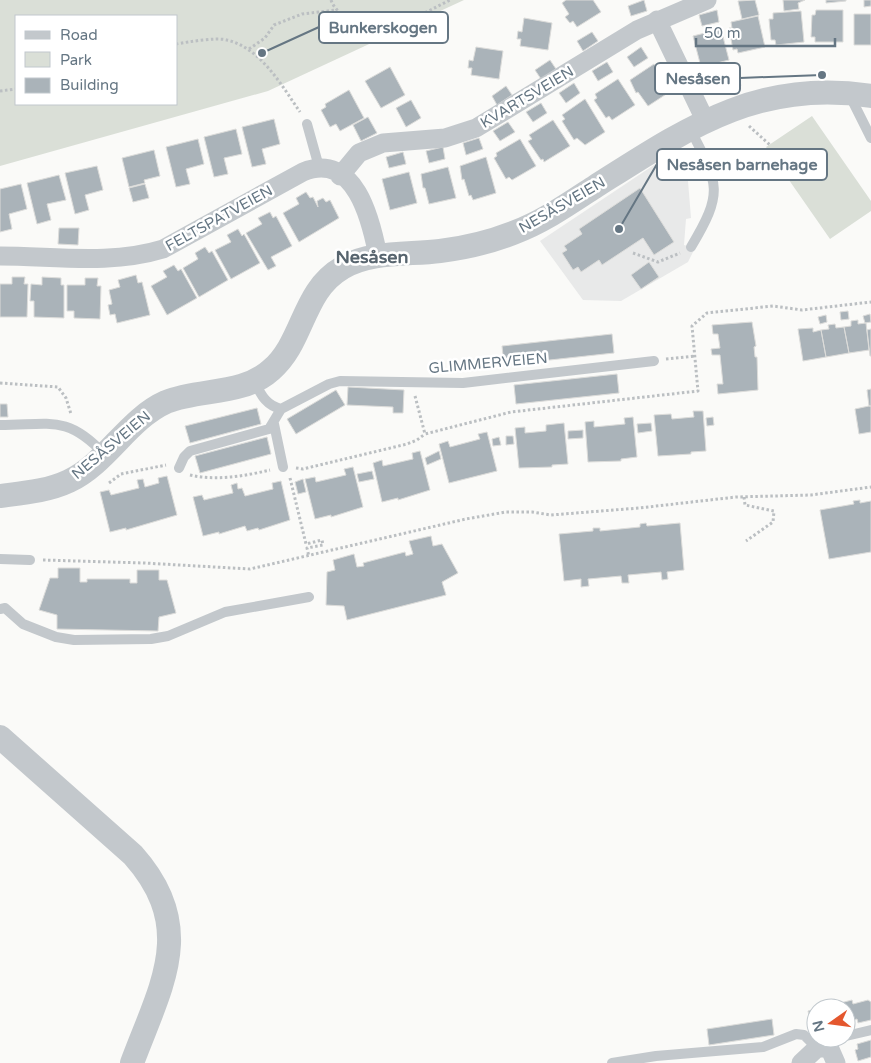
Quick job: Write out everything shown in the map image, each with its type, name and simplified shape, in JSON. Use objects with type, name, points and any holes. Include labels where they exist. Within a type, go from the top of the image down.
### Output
[{"type":"street","name":"KVARTSVEIEN","points":[[340,176],[359,154],[383,142],[445,138],[476,128],[528,98],[613,43],[657,20],[707,0]]},
{"type":"street","points":[[657,20],[697,124]]},
{"type":"street","name":"NESÅSVEIEN","points":[[0,496],[42,489],[69,481],[104,454],[145,416],[163,404],[254,381],[271,370],[286,352],[310,301],[324,282],[352,263],[378,256],[452,249],[516,232],[556,212],[697,124],[730,109],[772,98],[804,93],[860,95]]},
{"type":"street","points":[[319,167],[340,176],[361,195],[370,221],[378,256]]},
{"type":"street","name":"FELTSPATVEIEN","points":[[0,256],[113,259],[148,254],[163,249],[303,172],[319,167]]},
{"type":"street","points":[[0,737],[133,856],[151,876],[164,901],[169,939],[165,970],[132,1063]]},
{"type":"street","points":[[801,1063],[830,1049]]},
{"type":"lane","points":[[860,95],[871,138]]},
{"type":"lane","points":[[307,124],[319,167]]},
{"type":"lane","points":[[691,247],[709,217],[715,196],[697,124]]},
{"type":"lane","name":"GLIMMERVEIEN","points":[[281,409],[329,384],[340,382],[365,380],[411,384],[463,383],[654,361]]},
{"type":"lane","points":[[179,468],[184,457],[190,451],[269,429],[274,424],[281,409],[273,407],[265,401],[254,381]]},
{"type":"lane","points":[[0,425],[55,423],[78,431],[104,454]]},
{"type":"lane","points":[[274,424],[283,467]]},
{"type":"lane","points":[[0,559],[30,560]]},
{"type":"lane","points":[[0,609],[5,608],[23,624],[56,636],[74,640],[151,639],[168,636],[225,612],[309,597]]},
{"type":"lane","points":[[856,1034],[871,1030]]},
{"type":"lane","points":[[612,1063],[656,1056],[763,1047],[796,1034],[804,1035],[830,1049]]},
{"type":"path","points":[[332,0],[336,10],[350,19],[380,24],[406,21],[450,0]]},
{"type":"path","points":[[249,49],[265,38],[274,25],[302,14],[336,10]]},
{"type":"path","points":[[178,44],[225,39],[249,49],[271,72],[307,124]]},
{"type":"path","points":[[0,91],[15,90]]},
{"type":"path","points":[[633,253],[658,262],[671,258],[691,247]]},
{"type":"path","points":[[411,384],[425,434],[510,412],[698,391],[692,326],[707,313],[773,306],[802,310],[871,302]]},
{"type":"path","points":[[654,361],[695,356]]},
{"type":"path","points":[[0,383],[58,387],[66,398],[78,431]]},
{"type":"path","points":[[291,484],[306,544],[322,540],[323,544],[307,548],[310,557]]},
{"type":"path","points":[[30,560],[144,563],[250,569],[310,557],[466,519],[506,512],[532,512],[552,515],[744,497],[811,495],[871,487]]},
{"type":"path","points":[[744,497],[745,505],[774,511],[773,522],[746,541]]},
{"type":"shaded area","points":[[666,157],[672,166],[688,159],[702,167],[707,177],[688,181],[691,218],[686,219],[684,245],[695,248],[688,262],[621,301],[583,300],[540,241]]},
{"type":"green space","points":[[0,0],[464,0],[268,91],[0,166]]},
{"type":"green space","points":[[812,116],[871,201],[871,211],[830,239],[766,147]]},
{"type":"building","points":[[566,0],[593,0],[601,12],[577,27],[573,21],[570,23],[565,17],[569,14],[562,3]]},
{"type":"building","points":[[644,0],[647,11],[631,16],[628,6]]},
{"type":"building","points":[[755,0],[759,15],[742,19],[738,1]]},
{"type":"building","points":[[783,0],[805,0],[798,3],[799,9],[784,11]]},
{"type":"building","points":[[826,0],[846,0],[846,1],[826,3]]},
{"type":"building","points":[[864,0],[871,0],[871,6],[864,7]]},
{"type":"building","points":[[717,10],[719,22],[702,26],[699,15]]},
{"type":"building","points":[[816,10],[843,10],[843,42],[815,42],[815,37],[811,37],[812,15],[815,15]]},
{"type":"building","points":[[801,11],[804,42],[776,45],[775,40],[771,40],[769,19],[773,19],[773,13]]},
{"type":"building","points":[[854,14],[871,14],[871,45],[854,45]]},
{"type":"building","points":[[758,16],[765,47],[738,53],[737,49],[733,50],[729,28],[732,28],[731,22]]},
{"type":"building","points":[[524,18],[552,23],[548,50],[520,46],[521,39],[517,39],[518,31],[522,32]]},
{"type":"building","points":[[721,29],[729,60],[701,67],[693,36]]},
{"type":"building","points":[[592,32],[598,41],[583,51],[577,41]]},
{"type":"building","points":[[476,47],[503,51],[499,79],[471,75],[472,68],[468,68],[469,60],[473,61]]},
{"type":"building","points":[[641,47],[648,58],[634,67],[627,57]]},
{"type":"building","points":[[550,60],[556,69],[541,79],[535,70]]},
{"type":"building","points":[[607,62],[613,72],[598,81],[592,71]]},
{"type":"building","points":[[654,64],[671,91],[648,106],[638,92],[636,93],[630,80]]},
{"type":"building","points":[[390,67],[405,95],[381,108],[365,81]]},
{"type":"building","points":[[618,79],[635,105],[612,120],[609,116],[606,118],[594,100],[597,98],[595,94]]},
{"type":"building","points":[[574,83],[580,93],[566,103],[559,93]]},
{"type":"building","points":[[506,86],[512,95],[497,105],[492,96]]},
{"type":"building","points":[[349,90],[364,118],[340,131],[336,124],[330,127],[321,110],[326,107],[325,104]]},
{"type":"building","points":[[585,99],[605,132],[585,145],[577,138],[574,140],[562,121],[565,119],[562,115]]},
{"type":"building","points":[[411,100],[421,118],[406,127],[396,108]]},
{"type":"building","points":[[541,103],[547,113],[533,122],[526,112]]},
{"type":"building","points":[[368,117],[377,133],[361,141],[353,125]]},
{"type":"building","points":[[274,119],[280,144],[262,149],[266,164],[252,167],[242,127]]},
{"type":"building","points":[[553,120],[570,146],[544,162],[528,141],[532,139],[529,135]]},
{"type":"building","points":[[508,122],[515,132],[500,141],[493,131]]},
{"type":"building","points":[[236,129],[242,154],[224,158],[228,174],[214,177],[204,137]]},
{"type":"building","points":[[479,138],[483,149],[466,155],[463,143]]},
{"type":"building","points":[[198,139],[204,164],[186,169],[190,184],[176,187],[166,147]]},
{"type":"building","points":[[520,139],[536,166],[512,180],[509,177],[506,179],[494,158],[497,156],[496,153]]},
{"type":"building","points":[[443,147],[445,159],[429,163],[426,151]]},
{"type":"building","points":[[154,150],[160,176],[144,180],[145,183],[129,187],[122,158]]},
{"type":"building","points":[[403,152],[406,164],[389,168],[386,157]]},
{"type":"building","points":[[486,157],[496,193],[473,200],[471,195],[469,196],[464,179],[462,180],[460,166]]},
{"type":"building","points":[[97,166],[103,190],[85,195],[89,210],[75,214],[65,173]]},
{"type":"building","points":[[448,167],[456,198],[429,204],[425,188],[423,188],[421,174]]},
{"type":"building","points":[[409,172],[417,203],[390,210],[382,179]]},
{"type":"building","points":[[59,175],[66,200],[47,204],[51,220],[37,224],[27,183]]},
{"type":"building","points":[[21,184],[27,209],[9,214],[12,229],[0,232],[0,189]]},
{"type":"building","points":[[145,184],[149,198],[133,202],[129,188]]},
{"type":"building","points":[[640,188],[674,242],[654,255],[643,238],[602,265],[599,260],[581,272],[578,267],[573,270],[562,253],[567,250],[564,246],[582,234],[579,229]]},
{"type":"building","points":[[306,192],[310,198],[313,197],[318,207],[317,201],[323,198],[326,202],[330,200],[339,218],[299,242],[283,213],[299,204],[296,198]]},
{"type":"building","points":[[270,212],[273,218],[276,216],[292,246],[271,257],[276,266],[268,270],[246,233],[262,224],[258,218]]},
{"type":"building","points":[[59,228],[79,228],[78,245],[58,244]]},
{"type":"building","points":[[238,229],[242,236],[244,234],[260,263],[231,279],[215,250],[231,242],[227,235]]},
{"type":"building","points":[[205,247],[209,253],[212,251],[228,280],[199,297],[183,268],[198,259],[195,253]]},
{"type":"building","points":[[649,262],[659,277],[641,289],[631,275]]},
{"type":"building","points":[[174,265],[178,271],[181,269],[197,298],[167,315],[151,286],[167,277],[163,271]]},
{"type":"building","points":[[136,275],[138,283],[142,282],[150,315],[117,323],[115,314],[110,315],[108,305],[112,304],[109,290],[120,287],[118,280]]},
{"type":"building","points":[[12,277],[25,277],[24,284],[28,284],[27,317],[0,317],[0,284],[12,284]]},
{"type":"building","points":[[42,277],[61,278],[61,285],[64,285],[64,318],[34,317],[34,301],[30,301],[31,284],[42,285]]},
{"type":"building","points":[[85,278],[98,278],[97,286],[101,286],[100,319],[74,318],[74,311],[67,311],[67,285],[85,285]]},
{"type":"building","points":[[848,311],[849,319],[841,320],[840,312]]},
{"type":"building","points":[[870,314],[871,322],[865,323],[863,316]]},
{"type":"building","points":[[826,315],[827,322],[820,324],[818,317]]},
{"type":"building","points":[[858,320],[858,324],[866,323],[869,350],[849,353],[844,327],[851,326],[851,321]]},
{"type":"building","points":[[752,322],[756,346],[754,347],[755,357],[757,357],[758,390],[718,394],[717,384],[723,384],[720,355],[712,355],[711,349],[720,348],[718,334],[713,334],[712,325]]},
{"type":"building","points":[[835,324],[836,328],[844,327],[849,353],[826,357],[821,330],[829,329],[828,325]]},
{"type":"building","points":[[813,328],[813,332],[821,330],[826,357],[803,361],[798,329]]},
{"type":"building","points":[[871,329],[871,356],[870,356],[867,330]]},
{"type":"building","points":[[612,334],[614,353],[504,365],[502,346]]},
{"type":"building","points":[[617,374],[619,393],[516,404],[514,385]]},
{"type":"building","points":[[348,387],[404,390],[403,413],[393,413],[393,407],[347,405]]},
{"type":"building","points":[[871,389],[871,406],[869,406],[867,390]]},
{"type":"building","points":[[336,390],[345,405],[296,434],[287,419]]},
{"type":"building","points":[[0,404],[7,404],[8,417],[0,417]]},
{"type":"building","points":[[871,406],[871,432],[859,434],[855,409]]},
{"type":"building","points":[[257,408],[261,424],[190,443],[185,426]]},
{"type":"building","points":[[693,411],[703,411],[706,451],[658,456],[654,415],[671,414],[672,419],[694,417]]},
{"type":"building","points":[[633,417],[637,457],[621,459],[621,461],[588,462],[585,422],[594,421],[594,427],[625,424],[624,418]]},
{"type":"building","points":[[713,417],[714,425],[707,426],[706,418]]},
{"type":"building","points":[[564,423],[568,464],[552,465],[552,467],[519,468],[515,428],[525,427],[525,433],[546,431],[546,425]]},
{"type":"building","points":[[651,423],[652,431],[638,433],[637,424]]},
{"type":"building","points":[[583,430],[583,438],[568,439],[568,431]]},
{"type":"building","points":[[487,432],[497,471],[449,483],[439,444],[448,441],[450,447],[480,439],[478,434]]},
{"type":"building","points":[[506,436],[513,436],[514,444],[506,445]]},
{"type":"building","points":[[267,437],[271,454],[200,473],[195,456]]},
{"type":"building","points":[[499,437],[501,445],[493,446],[492,439]]},
{"type":"building","points":[[420,451],[430,490],[398,500],[398,498],[382,502],[373,463],[382,460],[383,466],[413,459],[412,453]]},
{"type":"building","points":[[439,451],[441,459],[427,465],[425,458]]},
{"type":"building","points":[[353,467],[363,507],[331,517],[331,515],[315,519],[305,479],[315,477],[316,482],[346,475],[344,469]]},
{"type":"building","points":[[372,471],[374,479],[359,482],[357,474]]},
{"type":"building","points":[[167,476],[177,515],[126,530],[126,528],[110,532],[100,492],[109,490],[111,495],[139,488],[137,480],[143,479],[145,487],[159,483],[158,478]]},
{"type":"building","points":[[303,479],[306,492],[298,494],[295,482]]},
{"type":"building","points":[[281,481],[290,520],[259,530],[258,528],[247,531],[245,526],[219,534],[219,532],[203,536],[193,497],[202,495],[204,500],[233,493],[231,485],[237,483],[238,489],[242,488],[245,496],[273,489],[272,483]]},
{"type":"building","points":[[860,500],[860,503],[871,501],[871,552],[829,559],[820,510],[854,504],[853,501]]},
{"type":"building","points":[[646,523],[647,526],[680,523],[684,570],[667,572],[668,579],[662,580],[661,572],[628,575],[629,583],[622,583],[621,576],[588,579],[589,586],[581,587],[581,579],[564,581],[559,534],[593,531],[593,528],[600,528],[600,531],[640,527],[640,524]]},
{"type":"building","points":[[431,536],[433,546],[442,544],[458,573],[442,582],[446,595],[347,620],[344,606],[326,605],[327,572],[335,570],[333,560],[354,554],[357,567],[364,566],[363,563],[405,552],[406,556],[413,554],[409,541]]},
{"type":"building","points":[[58,568],[80,568],[80,582],[87,582],[87,579],[130,579],[130,583],[137,583],[137,570],[159,570],[159,580],[167,580],[176,613],[159,617],[158,631],[57,629],[57,615],[39,610],[50,578],[58,578]]},
{"type":"building","points":[[868,1000],[871,1002],[871,1020],[858,1023],[856,1003]]},
{"type":"building","points":[[772,1019],[774,1035],[709,1045],[707,1029]]},
{"type":"building","points":[[871,1040],[871,1057],[858,1061],[855,1050],[858,1049],[857,1044]]},
{"type":"place","name":"Bunkerskogen","points":[[262,53]]},
{"type":"place","name":"Nesåsen","points":[[822,75]]},
{"type":"place","name":"Nesåsen barnehage","points":[[619,229]]},
{"type":"district","name":"Nesåsen","points":[[372,257]]}]
